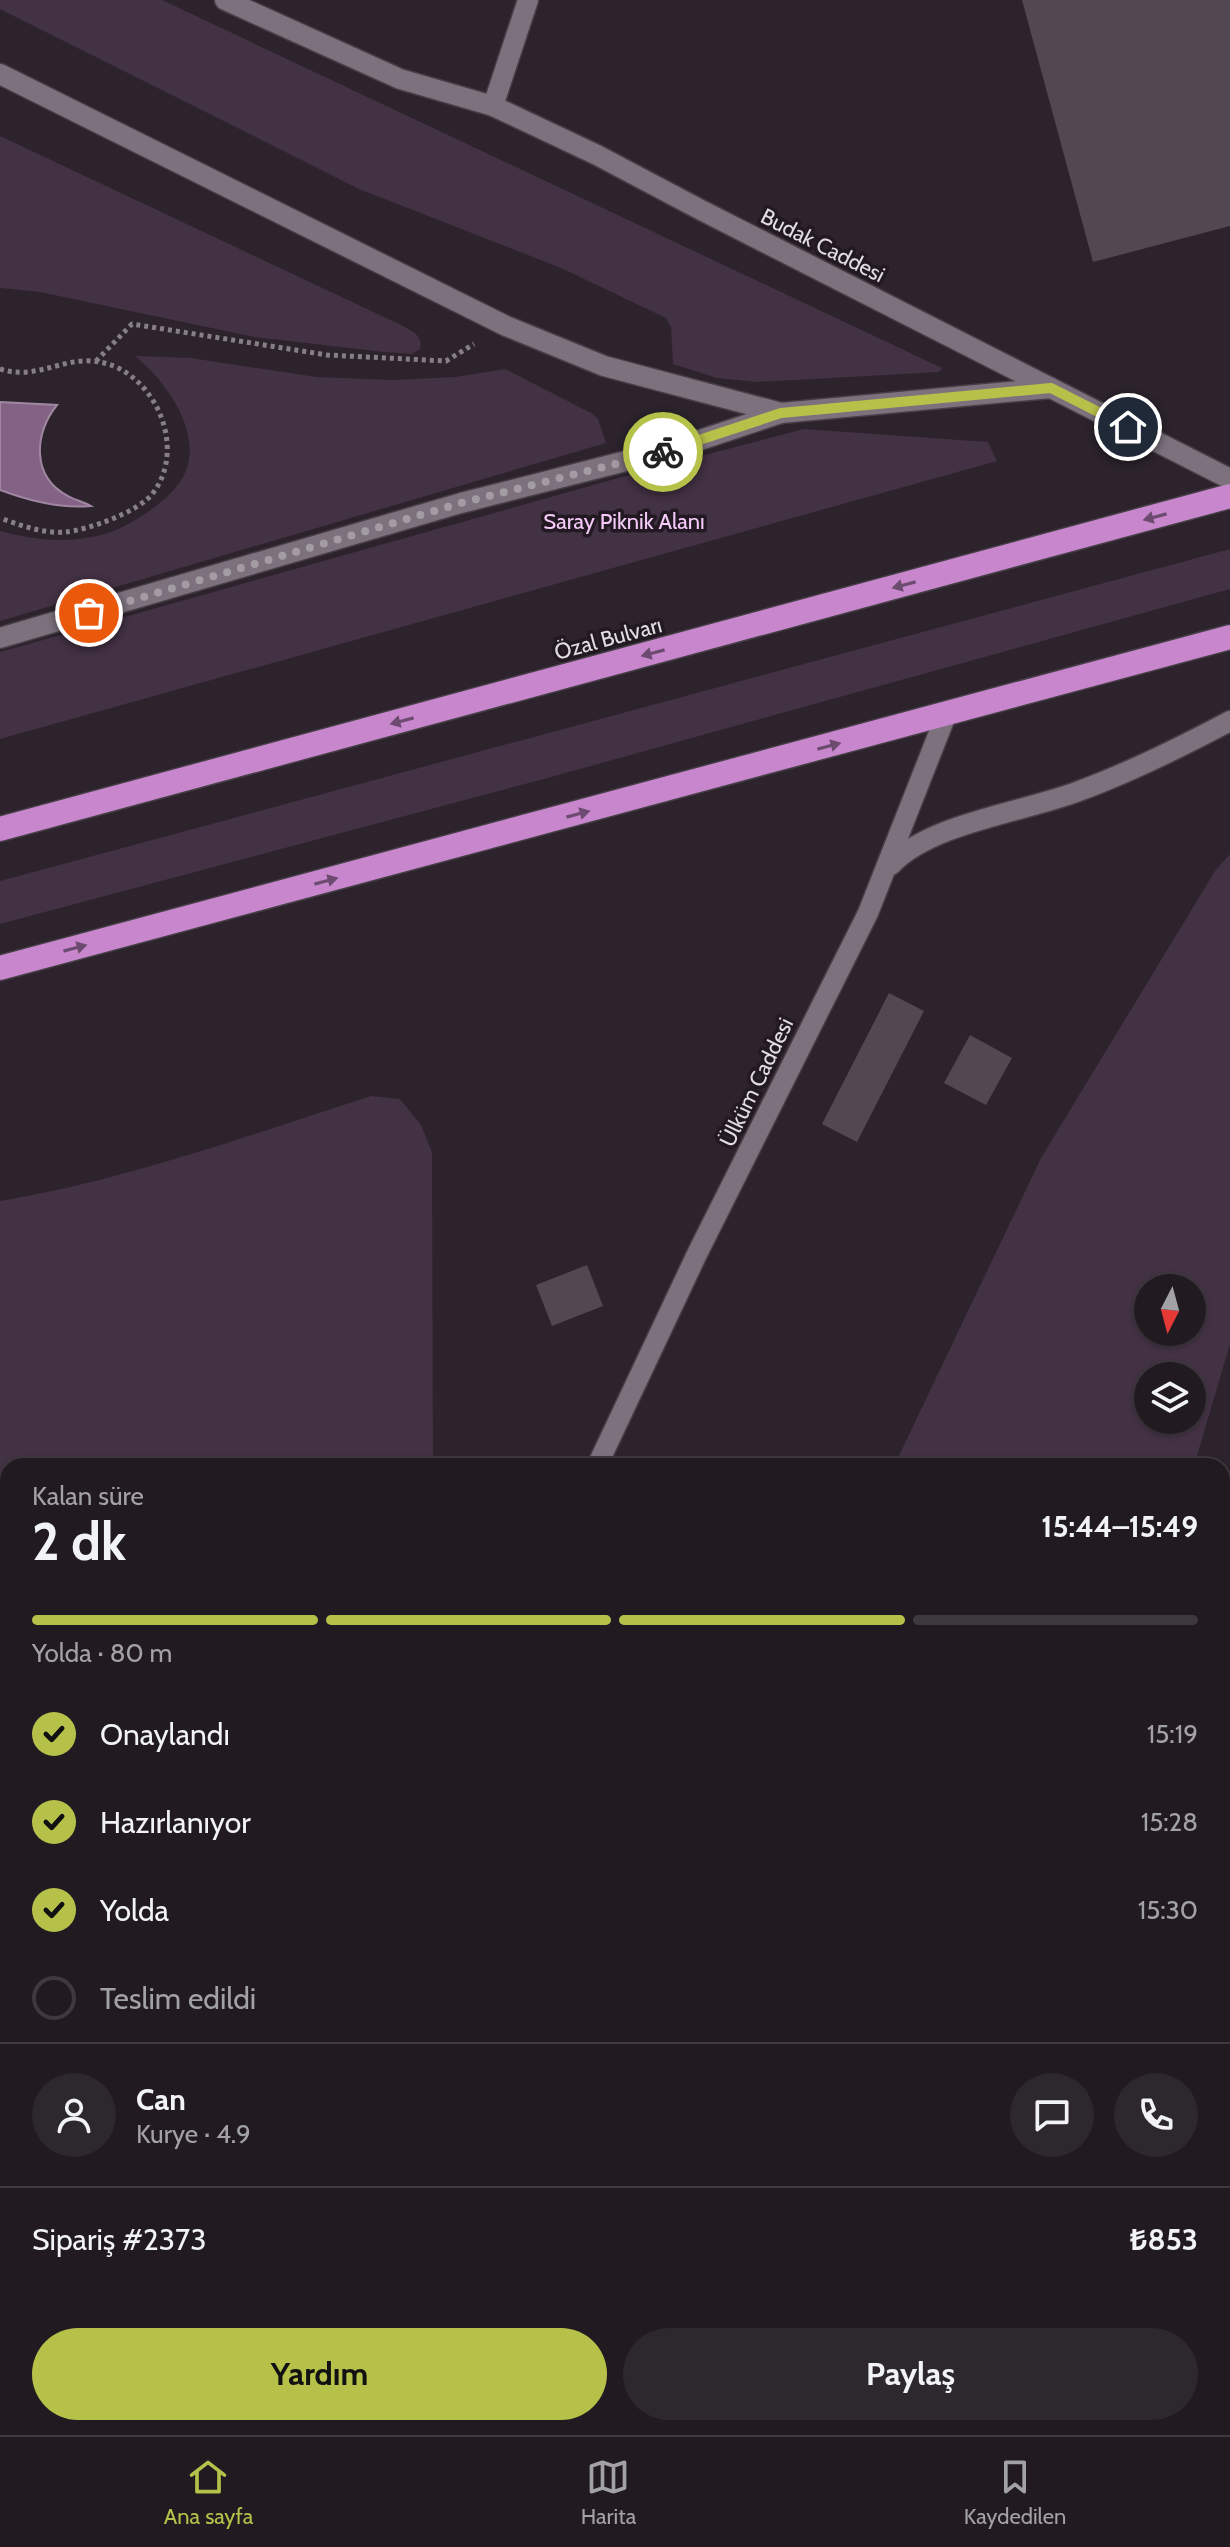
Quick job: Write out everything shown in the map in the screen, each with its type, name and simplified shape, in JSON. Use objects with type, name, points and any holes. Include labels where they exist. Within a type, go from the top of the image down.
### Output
[{"type":"highway","name":"Özal Bulvarı","points":[[0,829],[1230,496]]},
{"type":"highway","points":[[0,968],[1230,637]]},
{"type":"street","name":"Budak Caddesi","points":[[225,0],[400,79],[493,106],[597,155],[1230,479]]},
{"type":"street","points":[[493,106],[528,0]]},
{"type":"street","points":[[0,74],[506,326],[604,366],[781,413]]},
{"type":"street","points":[[0,638],[461,503],[673,449],[781,413],[1051,388]]},
{"type":"street","name":"Ülküm Caddesi","points":[[601,1458],[697,1254],[868,913],[946,715]]},
{"type":"street","points":[[886,871],[900,855],[918,844],[960,827],[1077,792],[1155,760],[1230,721]]},
{"type":"path","points":[[96,361],[132,324],[327,355],[446,361],[506,326]]},
{"type":"path","points":[[0,369],[15,373],[31,372],[73,361],[96,361],[119,368],[145,388],[157,404],[167,443],[163,470],[153,494],[119,516],[64,532],[41,530],[0,518]]},
{"type":"green space","points":[[0,0],[162,0],[942,368],[939,372],[756,382],[717,378],[673,364],[671,327],[666,318],[561,268],[359,189],[0,9]]},
{"type":"green space","points":[[0,136],[401,325],[418,337],[420,349],[412,354],[384,352],[254,337],[40,292],[0,288]]},
{"type":"green space","points":[[135,356],[191,358],[316,377],[393,380],[455,377],[505,369],[593,414],[598,419],[606,443],[0,621],[0,531],[56,540],[107,533],[131,523],[152,509],[175,488],[185,473],[189,441],[185,424],[169,393]]},
{"type":"green space","name":"Saray Piknik Alanı","points":[[804,429],[988,442],[997,461],[0,739],[0,652],[643,471]]},
{"type":"green space","points":[[1230,549],[1230,589],[544,779],[0,924],[0,881]]},
{"type":"green space","points":[[1230,854],[1230,1344],[1206,1425],[1206,1362],[1134,1362],[1134,1434],[1203,1434],[1196,1458],[898,1458],[1041,1158],[1215,871]]},
{"type":"green space","points":[[371,1096],[400,1099],[421,1125],[432,1152],[433,1458],[0,1458],[0,1201],[141,1169]]},
{"type":"shaded area","points":[[0,402],[57,405],[44,428],[40,454],[42,466],[56,488],[91,506],[44,503],[0,490]]},
{"type":"building","points":[[1022,0],[1230,0],[1230,226],[1093,262]]},
{"type":"building","points":[[889,993],[924,1011],[857,1142],[822,1124]]},
{"type":"building","points":[[970,1035],[1012,1058],[986,1105],[944,1083]]},
{"type":"building","points":[[587,1265],[603,1306],[552,1326],[536,1285]]},
{"type":"way so far","points":[[89,613],[461,503],[663,452]]},
{"type":"route","points":[[663,452],[781,413],[1051,388],[1128,427]]}]
